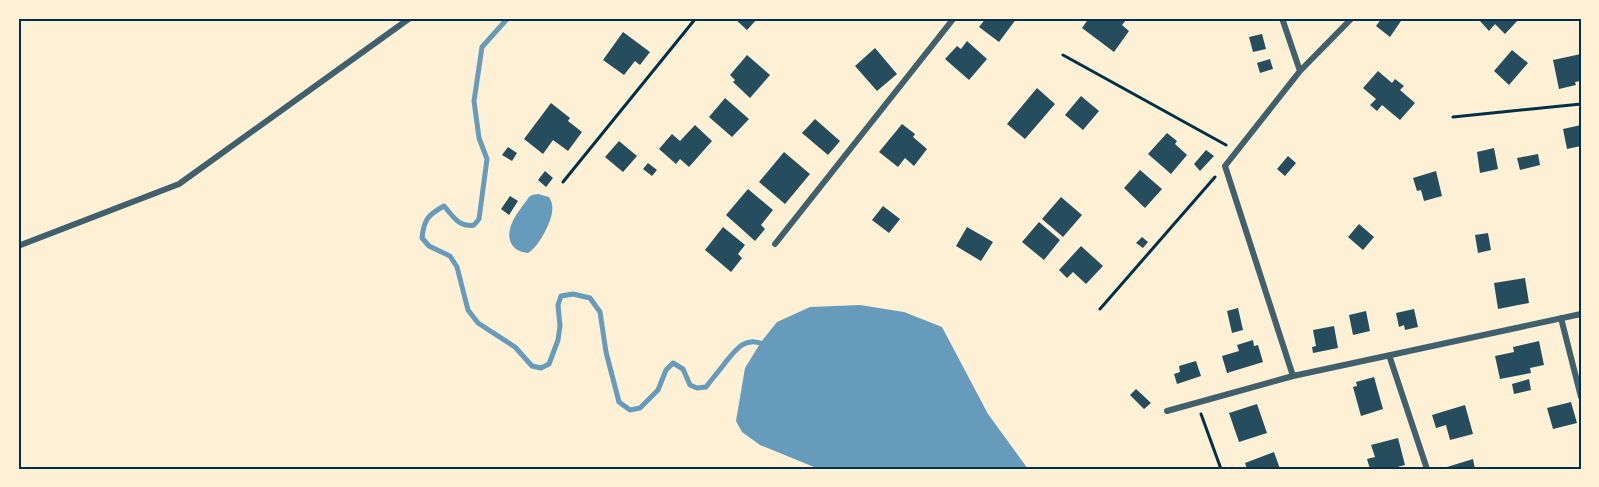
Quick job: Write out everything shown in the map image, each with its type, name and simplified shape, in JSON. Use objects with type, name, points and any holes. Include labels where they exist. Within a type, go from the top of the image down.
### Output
[{"type":"street","points":[[18,246],[179,184],[410,18]]},
{"type":"street","points":[[775,244],[954,18]]},
{"type":"street","points":[[1282,18],[1300,71]]},
{"type":"street","points":[[1293,376],[1225,166],[1300,71],[1352,18]]},
{"type":"street","points":[[1167,411],[1293,376],[1581,314]]},
{"type":"street","points":[[1561,318],[1581,397]]},
{"type":"street","points":[[1389,355],[1427,469]]},
{"type":"path","points":[[563,182],[696,18]]},
{"type":"path","points":[[1063,55],[1236,150]]},
{"type":"path","points":[[1453,117],[1581,104]]},
{"type":"path","points":[[1100,309],[1225,166]]},
{"type":"path","points":[[1197,404],[1221,469]]},
{"type":"water","points":[[538,194],[549,197],[552,202],[551,217],[536,246],[528,253],[523,252],[511,243],[509,237],[511,225],[529,197]]},
{"type":"water","points":[[860,305],[904,312],[942,327],[988,414],[1028,469],[819,469],[760,445],[742,432],[736,421],[745,368],[777,322],[810,307]]},
{"type":"building","points":[[734,18],[758,18],[747,30]]},
{"type":"building","points":[[986,18],[1017,18],[999,42],[979,27]]},
{"type":"building","points":[[1089,18],[1123,18],[1126,20],[1122,25],[1129,31],[1114,52],[1082,28]]},
{"type":"building","points":[[1382,18],[1403,18],[1390,37],[1376,26]]},
{"type":"building","points":[[1482,18],[1520,18],[1505,34],[1495,24],[1489,31],[1480,21]]},
{"type":"building","points":[[623,32],[650,52],[640,65],[635,61],[624,75],[603,60]]},
{"type":"building","points":[[1262,34],[1266,49],[1253,52],[1249,37]]},
{"type":"building","points":[[967,41],[987,59],[969,80],[945,59],[957,46],[961,49]]},
{"type":"building","points":[[875,48],[897,74],[877,91],[855,66]]},
{"type":"building","points":[[1512,50],[1528,63],[1509,85],[1494,71]]},
{"type":"building","points":[[1581,54],[1581,81],[1575,82],[1576,85],[1559,89],[1553,60]]},
{"type":"building","points":[[747,55],[770,75],[750,98],[733,82],[735,80],[730,75]]},
{"type":"building","points":[[1270,59],[1273,69],[1260,73],[1257,63]]},
{"type":"building","points":[[1378,71],[1392,83],[1395,79],[1404,86],[1400,90],[1415,103],[1400,120],[1382,105],[1377,111],[1370,105],[1376,99],[1363,88]]},
{"type":"building","points":[[1037,88],[1055,104],[1025,139],[1007,124]]},
{"type":"building","points":[[1081,96],[1099,111],[1083,130],[1065,115]]},
{"type":"building","points":[[725,98],[749,119],[732,137],[709,117]]},
{"type":"building","points":[[551,103],[570,118],[568,121],[582,132],[568,151],[553,140],[543,154],[524,139]]},
{"type":"building","points":[[815,119],[840,141],[828,155],[802,133]]},
{"type":"building","points":[[902,124],[915,134],[913,137],[927,149],[914,166],[905,158],[898,167],[879,152]]},
{"type":"building","points":[[695,125],[712,141],[689,167],[680,159],[676,164],[659,149],[672,134],[680,141]]},
{"type":"building","points":[[1581,125],[1581,146],[1567,149],[1563,129]]},
{"type":"building","points":[[1167,133],[1177,141],[1175,144],[1187,155],[1171,174],[1148,154]]},
{"type":"building","points":[[619,141],[637,156],[623,172],[605,157]]},
{"type":"building","points":[[508,147],[517,153],[512,161],[502,155]]},
{"type":"building","points":[[1494,148],[1498,169],[1480,173],[1477,152]]},
{"type":"building","points":[[1206,150],[1214,156],[1200,171],[1194,164]]},
{"type":"building","points":[[784,152],[810,174],[785,204],[759,182]]},
{"type":"building","points":[[1538,154],[1540,165],[1520,170],[1517,158]]},
{"type":"building","points":[[1288,156],[1296,163],[1285,176],[1277,169]]},
{"type":"building","points":[[648,163],[657,170],[652,176],[643,169]]},
{"type":"building","points":[[1140,170],[1162,189],[1145,208],[1124,188]]},
{"type":"building","points":[[545,171],[553,178],[546,187],[538,180]]},
{"type":"building","points":[[1436,171],[1442,196],[1424,201],[1421,190],[1417,191],[1413,178]]},
{"type":"building","points":[[748,189],[773,210],[761,225],[765,229],[755,241],[726,215]]},
{"type":"building","points":[[510,196],[518,201],[509,215],[501,209]]},
{"type":"building","points":[[1061,197],[1082,215],[1063,237],[1042,219]]},
{"type":"building","points":[[883,206],[900,219],[889,233],[872,220]]},
{"type":"building","points":[[1039,222],[1060,240],[1044,260],[1022,242]]},
{"type":"building","points":[[1359,224],[1374,237],[1363,250],[1348,237]]},
{"type":"building","points":[[723,227],[745,245],[738,254],[742,258],[731,272],[705,250]]},
{"type":"building","points":[[967,227],[993,242],[981,261],[956,246]]},
{"type":"building","points":[[1488,233],[1491,250],[1478,253],[1475,235]]},
{"type":"building","points":[[1142,237],[1148,242],[1143,248],[1136,243]]},
{"type":"building","points":[[1081,246],[1103,266],[1086,284],[1073,272],[1067,278],[1059,270]]},
{"type":"building","points":[[1525,278],[1529,303],[1498,309],[1494,283]]},
{"type":"building","points":[[1238,308],[1243,330],[1232,333],[1227,311]]},
{"type":"building","points":[[1414,309],[1418,327],[1405,330],[1404,325],[1399,327],[1396,313]]},
{"type":"building","points":[[1366,311],[1370,331],[1353,335],[1349,315]]},
{"type":"building","points":[[1334,326],[1338,348],[1313,353],[1312,347],[1316,346],[1313,330]]},
{"type":"building","points":[[1253,340],[1254,346],[1258,345],[1263,362],[1227,373],[1222,356],[1239,351],[1237,345]]},
{"type":"building","points":[[1539,341],[1544,365],[1530,368],[1531,373],[1500,379],[1495,356],[1514,352],[1513,347]]},
{"type":"building","points":[[1196,361],[1201,376],[1177,384],[1174,374],[1180,372],[1179,366]]},
{"type":"building","points":[[1374,377],[1383,409],[1361,416],[1353,387],[1357,386],[1356,382]]},
{"type":"building","points":[[1529,379],[1531,390],[1514,394],[1512,384]]},
{"type":"building","points":[[1136,389],[1151,403],[1144,409],[1130,395]]},
{"type":"building","points":[[1571,402],[1577,423],[1553,429],[1547,408]]},
{"type":"building","points":[[1257,404],[1267,433],[1239,442],[1229,413]]},
{"type":"building","points":[[1465,405],[1473,434],[1450,440],[1446,425],[1436,428],[1432,415]]},
{"type":"building","points":[[1398,438],[1405,465],[1390,469],[1370,469],[1367,459],[1375,457],[1371,445]]},
{"type":"building","points":[[1274,452],[1280,469],[1247,469],[1245,463]]},
{"type":"building","points":[[1473,459],[1475,469],[1448,469],[1447,467]]},
{"type":"waterway","points":[[508,18],[482,47],[474,101],[479,138],[487,159],[479,219],[474,225],[464,225],[444,206],[428,218],[422,238],[429,246],[450,256],[457,267],[468,310],[478,323],[515,347],[532,366],[541,368],[549,364],[558,340],[560,326],[558,305],[561,296],[573,294],[590,298],[600,312],[606,352],[619,402],[630,410],[640,408],[658,390],[666,370],[673,363],[683,369],[690,385],[697,388],[706,387],[742,345],[752,342],[765,345]]}]
